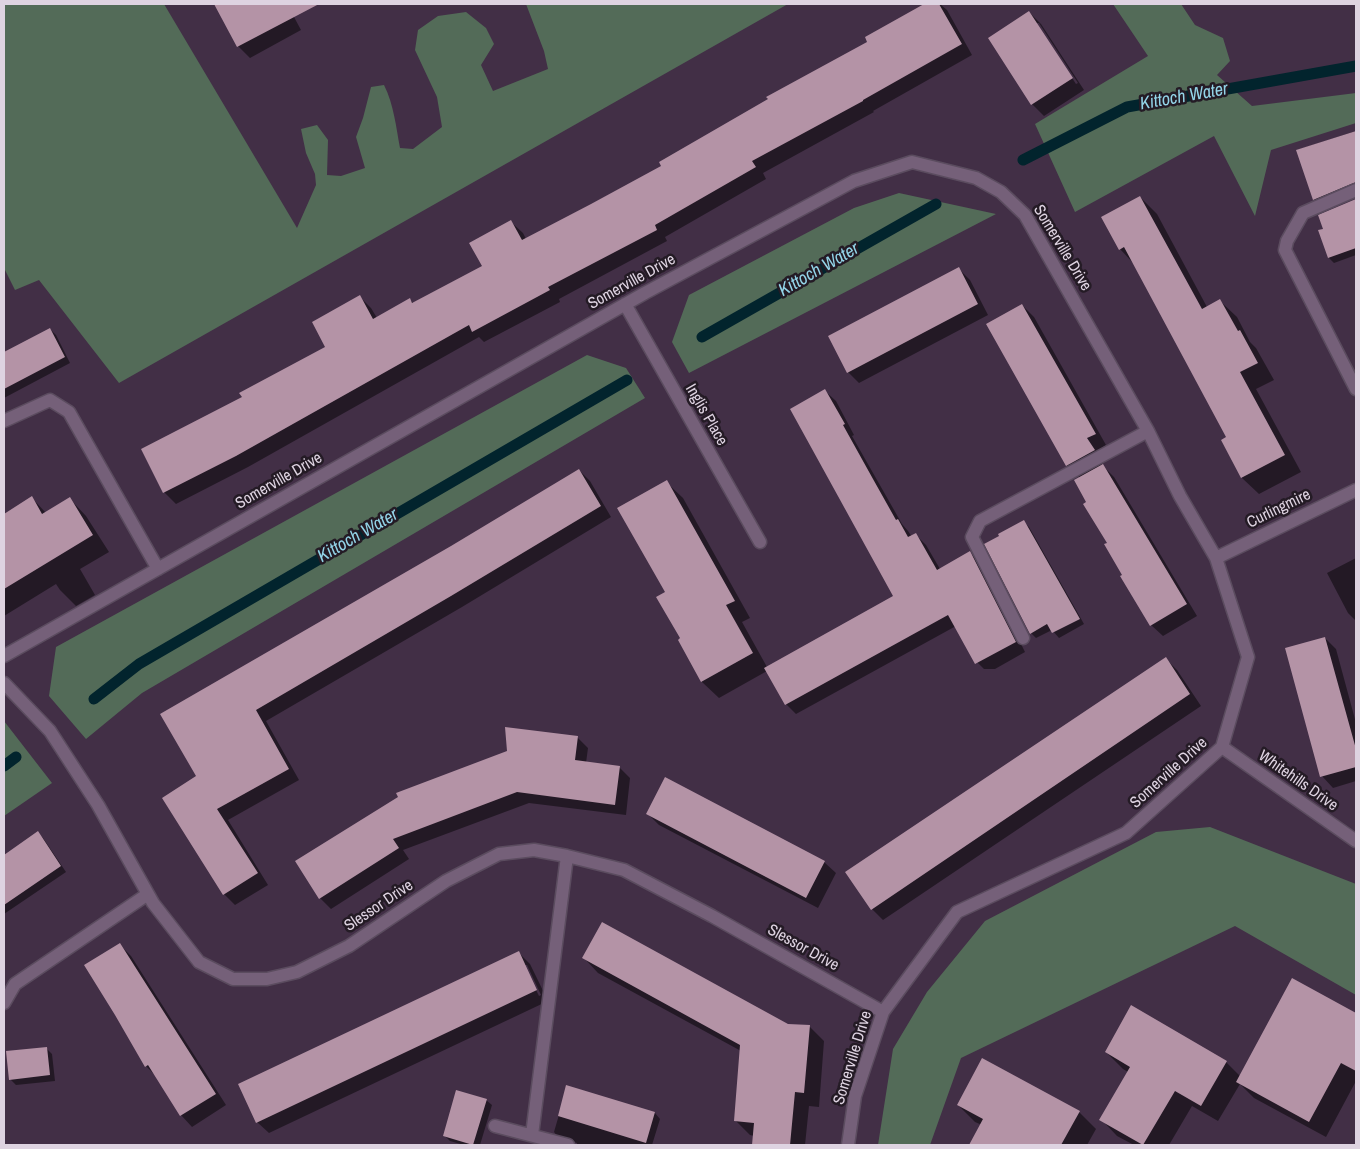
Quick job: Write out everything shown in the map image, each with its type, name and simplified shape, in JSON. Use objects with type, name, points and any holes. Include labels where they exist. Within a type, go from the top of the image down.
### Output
[{"type":"street","name":"Somerville Drive","points":[[4,656],[625,304],[854,181],[912,162],[976,178],[1001,192],[1025,215],[1148,432],[1180,496],[1216,558],[1248,657],[1222,747],[1126,832],[958,912],[883,1012],[855,1096],[848,1145]]},
{"type":"street","points":[[1356,190],[1303,213],[1287,241],[1285,250],[1356,389]]},
{"type":"street","name":"Inglis Place","points":[[625,304],[760,542]]},
{"type":"street","points":[[4,422],[50,400],[69,412],[158,569]]},
{"type":"street","points":[[1023,638],[972,537],[980,521],[1148,432]]},
{"type":"street","name":"Curlingmire","points":[[1216,558],[1356,490]]},
{"type":"street","name":"Slessor Drive","points":[[4,683],[50,731],[98,805],[153,903],[199,962],[233,979],[267,979],[297,972],[349,946],[446,880],[499,854],[534,850],[624,870],[712,916],[883,1012]]},
{"type":"street","name":"Whitehills Drive","points":[[1222,747],[1356,841]]},
{"type":"street","points":[[532,1135],[567,856]]},
{"type":"street","points":[[4,1003],[15,984],[148,894]]},
{"type":"street","points":[[495,1126],[568,1145]]},
{"type":"green space","points":[[4,4],[164,4],[297,228],[316,185],[315,174],[306,153],[301,129],[317,125],[328,140],[327,175],[341,176],[365,168],[356,137],[371,87],[384,85],[392,108],[400,148],[413,149],[442,127],[437,97],[415,50],[418,30],[438,16],[466,12],[486,28],[494,44],[481,65],[493,91],[548,69],[544,51],[526,4],[788,4],[119,383],[39,280],[15,290],[4,268]]},
{"type":"green space","points":[[1113,4],[1181,4],[1195,25],[1223,38],[1230,61],[1217,75],[1252,106],[1356,93],[1356,123],[1271,150],[1255,216],[1214,136],[1075,212],[1035,124],[1148,56]]},
{"type":"green space","points":[[899,193],[996,214],[689,373],[672,342],[689,295],[854,208]]},
{"type":"green space","points":[[587,355],[626,368],[645,398],[142,693],[86,739],[49,696],[56,647]]},
{"type":"green space","points":[[4,721],[52,783],[4,816]]},
{"type":"green space","points":[[1210,827],[1356,884],[1356,995],[1235,926],[961,1058],[930,1145],[878,1145],[893,1049],[927,992],[985,921],[1156,832]]},
{"type":"building","points":[[214,4],[319,4],[237,47]]},
{"type":"building","points":[[924,4],[939,4],[962,44],[863,101],[752,161],[756,167],[655,225],[657,230],[548,287],[550,290],[472,332],[469,325],[236,456],[163,493],[141,449],[242,397],[239,393],[325,347],[312,322],[360,295],[373,319],[410,298],[412,303],[482,266],[469,243],[511,220],[522,240],[591,204],[661,166],[659,162],[768,99],[766,97],[867,42],[865,37]]},
{"type":"building","points":[[1029,11],[1073,78],[1031,105],[988,38]]},
{"type":"building","points":[[1356,131],[1356,182],[1313,200],[1296,150]]},
{"type":"building","points":[[1140,196],[1202,309],[1220,299],[1258,363],[1240,372],[1285,455],[1241,478],[1221,440],[1226,437],[1124,247],[1119,250],[1101,217]]},
{"type":"building","points":[[1356,199],[1356,248],[1328,258],[1318,230],[1323,229],[1318,215]]},
{"type":"building","points":[[959,267],[978,304],[847,373],[828,336]]},
{"type":"building","points":[[1022,304],[1096,434],[1087,438],[1095,450],[1066,466],[986,324]]},
{"type":"building","points":[[50,328],[65,357],[4,389],[4,352]]},
{"type":"building","points":[[825,389],[873,479],[908,537],[916,533],[937,570],[970,551],[1016,642],[975,664],[948,615],[785,705],[764,668],[893,596],[790,409]]},
{"type":"building","points":[[1103,464],[1187,604],[1150,626],[1120,576],[1122,575],[1104,544],[1107,543],[1083,504],[1086,502],[1074,480]]},
{"type":"building","points":[[579,469],[601,506],[256,710],[289,769],[217,809],[258,873],[223,895],[162,798],[196,776],[160,714],[451,546]]},
{"type":"building","points":[[667,480],[735,601],[726,605],[753,653],[701,682],[678,640],[680,638],[656,597],[665,592],[617,508]]},
{"type":"building","points":[[32,496],[42,514],[70,497],[93,535],[4,589],[4,514]]},
{"type":"building","points":[[1024,520],[1080,619],[1052,633],[1047,624],[1030,634],[984,544]]},
{"type":"building","points":[[1325,637],[1356,749],[1356,767],[1320,777],[1285,648]]},
{"type":"building","points":[[1166,657],[1190,694],[871,910],[845,872]]},
{"type":"building","points":[[505,727],[578,736],[575,760],[620,766],[615,805],[517,792],[393,839],[399,848],[319,899],[295,861],[398,797],[396,793],[507,751]]},
{"type":"building","points":[[665,777],[825,861],[806,898],[646,814]]},
{"type":"building","points":[[38,831],[61,866],[4,905],[4,855]]},
{"type":"building","points":[[602,922],[788,1024],[810,1025],[804,1093],[795,1092],[790,1145],[752,1145],[754,1123],[734,1121],[740,1045],[582,958]]},
{"type":"building","points":[[120,943],[216,1094],[180,1116],[148,1065],[145,1067],[84,965]]},
{"type":"building","points":[[519,951],[537,990],[256,1123],[238,1084]]},
{"type":"building","points":[[1292,978],[1356,1013],[1356,1071],[1341,1063],[1309,1122],[1236,1082]]},
{"type":"building","points":[[1131,1005],[1227,1061],[1201,1106],[1175,1091],[1143,1145],[1099,1120],[1130,1067],[1105,1052]]},
{"type":"building","points":[[47,1047],[50,1075],[9,1080],[6,1051]]},
{"type":"building","points":[[982,1058],[1080,1111],[1061,1145],[969,1145],[983,1119],[957,1105]]},
{"type":"building","points":[[566,1085],[655,1112],[646,1143],[558,1116]]},
{"type":"building","points":[[456,1090],[487,1099],[473,1145],[443,1136]]},
{"type":"waterway","name":"Kittoch Water","points":[[1023,160],[1127,107],[1356,66]]},
{"type":"waterway","name":"Kittoch Water","points":[[702,337],[936,204]]},
{"type":"waterway","name":"Kittoch Water","points":[[94,699],[139,664],[627,380]]},
{"type":"waterway","name":"Kittoch Water","points":[[4,766],[16,757]]}]
